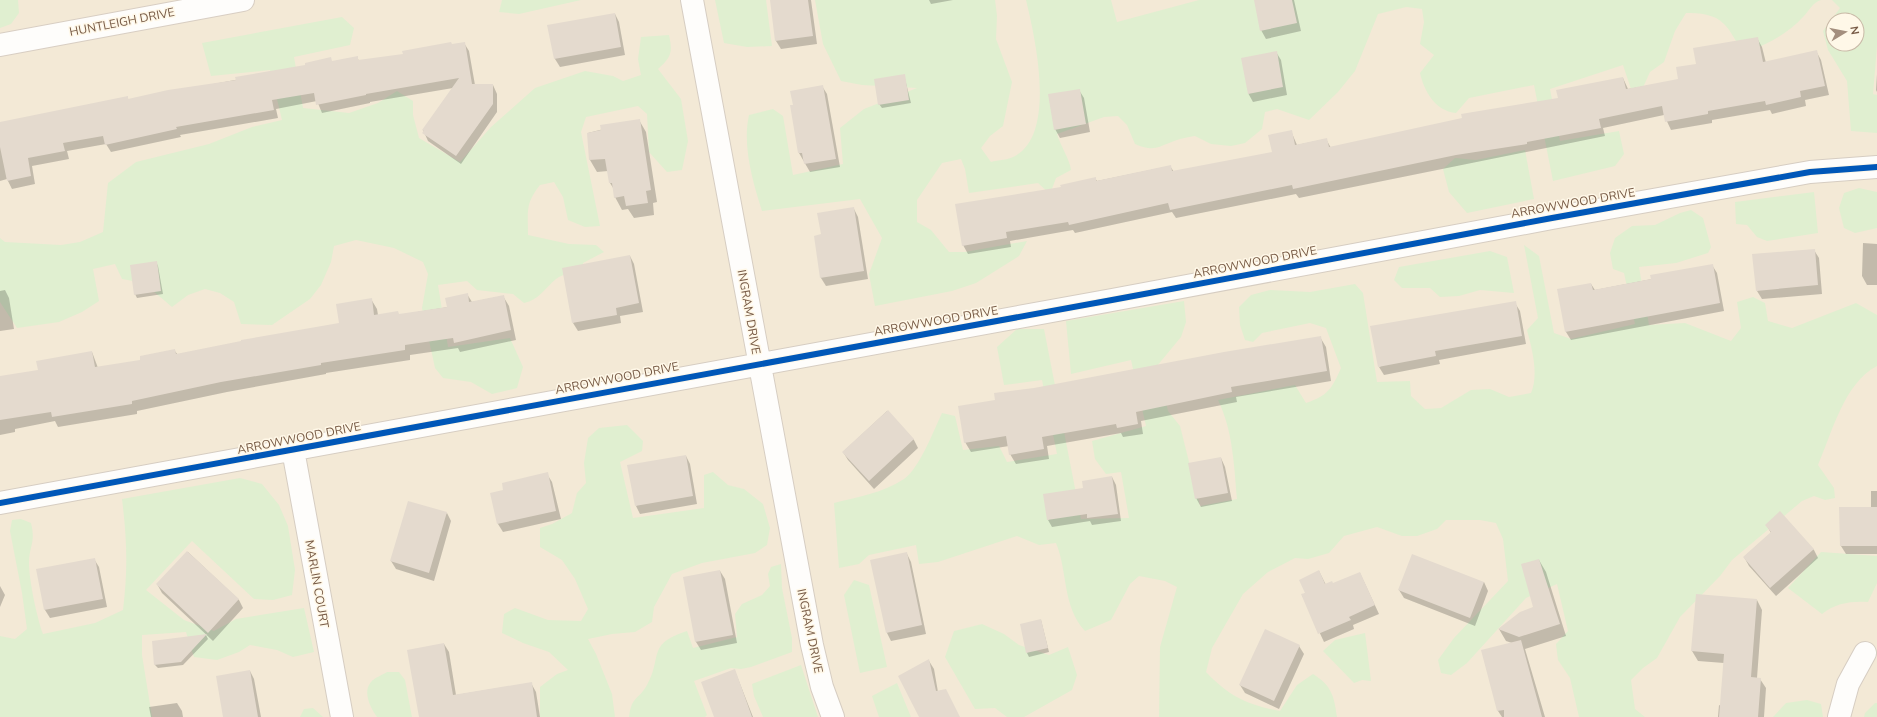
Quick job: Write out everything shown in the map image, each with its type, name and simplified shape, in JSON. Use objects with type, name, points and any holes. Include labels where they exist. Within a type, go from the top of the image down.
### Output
[{"type":"street","name":"HUNTLEIGH DRIVE","points":[[0,45],[243,0]]},
{"type":"street","name":"INGRAM DRIVE","points":[[692,0],[758,364],[812,645],[822,688],[833,717]]},
{"type":"street","name":"ARROWWOOD DRIVE","points":[[0,503],[1810,172],[1877,167]]},
{"type":"street","name":"MARLIN COURT","points":[[293,450],[342,717]]},
{"type":"street","points":[[1839,717],[1848,684],[1864,653]]},
{"type":"shaded area","points":[[0,0],[1877,0],[1877,717],[0,717]]},
{"type":"green space","points":[[0,0],[18,0],[19,13],[11,24],[0,28]]},
{"type":"green space","points":[[502,0],[581,0],[519,14],[499,12]]},
{"type":"green space","points":[[715,0],[766,0],[772,46],[747,47],[724,43]]},
{"type":"green space","points":[[815,0],[995,0],[997,16],[996,39],[1012,82],[1003,126],[990,136],[981,148],[991,162],[1015,156],[1028,144],[1036,127],[1040,83],[1038,60],[1026,0],[1111,0],[1117,22],[1199,0],[1821,0],[1813,5],[1798,22],[1785,32],[1772,41],[1750,50],[1740,45],[1728,28],[1716,18],[1701,14],[1686,13],[1675,31],[1664,62],[1650,72],[1640,94],[1633,95],[1623,65],[1550,89],[1560,141],[1619,131],[1624,154],[1615,166],[1553,181],[1534,85],[1469,98],[1456,113],[1442,108],[1436,104],[1424,87],[1420,73],[1434,55],[1420,44],[1424,22],[1422,9],[1406,7],[1378,14],[1355,71],[1338,92],[1309,120],[1277,109],[1265,112],[1262,129],[1245,143],[1231,146],[1211,144],[1195,136],[1179,139],[1157,148],[1147,148],[1135,144],[1127,125],[1118,116],[1104,117],[1057,134],[1071,170],[1056,178],[1050,194],[1038,183],[969,193],[965,169],[961,159],[942,163],[917,200],[917,222],[931,230],[949,252],[965,252],[1027,241],[1019,256],[976,283],[952,291],[875,306],[869,274],[882,238],[860,199],[762,211],[750,164],[747,139],[749,115],[773,109],[783,116],[793,175],[843,164],[840,128],[864,109],[917,88],[862,85],[841,81],[823,44]]},
{"type":"green space","points":[[1832,0],[1877,0],[1877,46],[1873,94],[1877,95],[1877,133],[1851,131],[1847,81],[1829,52],[1865,52],[1865,12],[1837,12],[1840,8]]},
{"type":"green space","points":[[342,17],[354,28],[350,45],[294,57],[303,108],[349,113],[378,103],[397,91],[413,101],[413,115],[419,138],[460,162],[491,127],[535,88],[585,71],[613,76],[623,81],[641,75],[638,59],[641,37],[669,35],[671,51],[666,61],[658,69],[681,99],[688,141],[682,170],[667,172],[649,152],[647,114],[638,106],[586,117],[581,132],[600,226],[585,227],[568,220],[563,197],[554,182],[540,185],[532,197],[528,208],[528,235],[569,244],[596,245],[604,252],[583,263],[583,270],[559,277],[534,299],[524,303],[513,294],[477,290],[467,281],[438,285],[448,347],[510,338],[523,367],[517,388],[492,394],[471,382],[443,378],[435,368],[422,308],[428,274],[423,262],[394,248],[356,240],[334,246],[331,262],[321,285],[310,299],[272,325],[241,324],[234,302],[220,293],[205,289],[188,295],[172,307],[155,292],[144,285],[122,279],[115,264],[93,269],[99,301],[82,312],[59,322],[17,328],[0,302],[0,238],[5,242],[61,245],[80,242],[103,232],[108,183],[136,162],[209,144],[252,127],[282,120],[270,70],[211,76],[202,43]]},
{"type":"green space","points":[[1825,28],[1825,39],[1823,31]]},
{"type":"green space","points":[[1525,150],[1534,199],[1467,213],[1449,192],[1443,169],[1455,158],[1476,160]]},
{"type":"green space","points":[[1859,188],[1877,192],[1877,228],[1855,233],[1844,228],[1839,208],[1844,193]]},
{"type":"green space","points":[[1814,192],[1818,233],[1767,241],[1757,237],[1747,225],[1736,224],[1735,202]]},
{"type":"green space","points":[[1691,210],[1703,218],[1711,247],[1708,253],[1676,263],[1639,267],[1649,325],[1685,323],[1731,341],[1741,328],[1737,302],[1753,297],[1765,303],[1768,321],[1792,328],[1856,303],[1877,315],[1877,366],[1856,384],[1848,396],[1840,410],[1818,465],[1834,488],[1835,498],[1825,500],[1814,496],[1802,501],[1732,560],[1720,576],[1680,617],[1657,658],[1643,668],[1631,680],[1635,709],[1645,717],[1579,717],[1570,678],[1558,660],[1556,644],[1568,631],[1557,584],[1526,598],[1467,663],[1451,675],[1441,673],[1438,660],[1454,638],[1508,581],[1503,539],[1496,523],[1480,520],[1446,520],[1437,529],[1417,536],[1402,536],[1377,527],[1344,536],[1329,553],[1308,559],[1295,558],[1268,572],[1243,594],[1212,648],[1206,672],[1214,680],[1239,698],[1258,706],[1280,711],[1297,685],[1313,674],[1328,687],[1331,692],[1335,703],[1337,717],[1159,717],[1160,647],[1177,587],[1165,581],[1139,576],[1130,584],[1111,620],[1085,631],[1072,611],[1060,554],[1056,543],[1039,545],[1017,536],[938,562],[919,564],[916,545],[869,555],[859,564],[839,568],[834,503],[887,488],[896,484],[910,474],[921,458],[942,413],[955,416],[963,450],[999,446],[1007,462],[1057,454],[1042,380],[1004,385],[997,347],[1017,329],[1044,329],[1081,519],[1129,518],[1121,472],[1106,474],[1095,459],[1092,441],[1146,426],[1131,360],[1071,374],[1066,321],[1184,301],[1186,322],[1181,337],[1157,366],[1168,411],[1180,426],[1200,506],[1237,499],[1234,461],[1230,436],[1218,400],[1295,385],[1306,403],[1319,398],[1328,391],[1341,368],[1326,328],[1310,323],[1262,333],[1253,342],[1245,340],[1240,325],[1239,307],[1251,295],[1270,290],[1310,292],[1355,284],[1363,293],[1377,382],[1410,381],[1411,396],[1425,409],[1441,408],[1471,390],[1490,389],[1509,397],[1531,393],[1535,370],[1533,353],[1527,330],[1538,318],[1524,245],[1539,256],[1554,333],[1571,339],[1635,324],[1624,273],[1613,269],[1610,253],[1615,238],[1632,226],[1655,225],[1680,213]]},
{"type":"green space","points":[[1490,251],[1507,257],[1514,293],[1480,290],[1459,296],[1440,297],[1430,288],[1402,288],[1394,280],[1399,267]]},
{"type":"green space","points":[[627,425],[643,441],[642,451],[620,462],[633,518],[704,508],[704,475],[713,472],[728,485],[744,489],[763,504],[770,528],[767,545],[755,553],[702,563],[672,574],[654,607],[652,622],[635,632],[612,634],[588,639],[596,654],[612,694],[615,717],[540,717],[540,687],[557,674],[568,670],[549,652],[523,643],[502,633],[504,614],[515,608],[548,620],[581,621],[588,609],[575,579],[562,560],[540,547],[540,528],[552,524],[572,513],[577,493],[586,483],[584,463],[588,438],[599,428]]},
{"type":"green space","points":[[240,478],[262,484],[279,505],[288,526],[295,570],[292,595],[273,600],[254,599],[192,541],[146,590],[184,620],[214,631],[236,619],[304,608],[314,652],[293,657],[277,650],[250,645],[239,652],[217,660],[194,657],[186,632],[142,635],[142,655],[152,717],[0,717],[0,636],[15,639],[27,629],[22,593],[10,531],[12,520],[21,519],[31,523],[33,540],[29,557],[29,570],[38,619],[43,634],[95,623],[123,610],[126,581],[126,554],[122,499]]},
{"type":"green space","points":[[1821,552],[1877,556],[1877,583],[1868,602],[1838,605],[1822,614],[1788,588]]},
{"type":"green space","points":[[781,564],[782,588],[792,638],[792,652],[751,667],[741,669],[731,668],[694,681],[707,715],[705,717],[629,717],[634,701],[644,690],[652,675],[661,646],[674,636],[687,631],[693,648],[737,637],[735,614],[742,604],[762,595],[770,586],[768,574],[771,567]]},
{"type":"green space","points":[[854,580],[869,585],[887,667],[860,673],[844,595]]},
{"type":"green space","points":[[982,624],[1004,634],[1019,645],[1049,655],[1068,647],[1077,675],[1072,690],[1024,717],[1007,717],[995,708],[975,709],[945,657],[954,631]]},
{"type":"green space","points":[[1365,633],[1371,681],[1362,680],[1354,683],[1323,651],[1335,640]]},
{"type":"green space","points":[[801,665],[818,717],[763,717],[754,696],[752,684]]},
{"type":"green space","points":[[387,672],[399,672],[405,680],[412,717],[377,717],[372,710],[367,695],[368,686],[374,679]]},
{"type":"green space","points":[[897,683],[911,717],[879,717],[872,696]]},
{"type":"green space","points":[[1807,700],[1821,704],[1823,717],[1773,717],[1786,703]]},
{"type":"green space","points":[[1875,703],[1877,703],[1877,717],[1864,717],[1865,713]]},
{"type":"green space","points":[[313,708],[323,717],[300,717],[304,709]]},
{"type":"building","points":[[770,0],[808,0],[813,36],[775,41]]},
{"type":"building","points":[[1254,0],[1292,0],[1297,23],[1260,31]]},
{"type":"building","points":[[615,13],[621,47],[554,59],[547,25]]},
{"type":"building","points":[[1758,37],[1763,62],[1817,50],[1825,86],[1800,91],[1801,97],[1766,105],[1765,101],[1708,111],[1708,114],[1665,122],[1662,106],[1599,119],[1601,128],[1527,142],[1527,144],[1456,155],[1293,189],[1292,185],[1170,210],[1168,203],[1069,225],[1068,222],[1006,232],[1007,238],[962,246],[955,204],[1061,187],[1060,185],[1096,177],[1096,181],[1171,165],[1172,171],[1272,152],[1268,135],[1292,130],[1295,145],[1327,138],[1329,147],[1462,118],[1461,114],[1558,98],[1556,90],[1623,77],[1626,89],[1678,79],[1676,67],[1696,64],[1693,48]]},
{"type":"building","points":[[451,42],[452,44],[465,42],[472,84],[493,84],[493,104],[456,156],[422,133],[424,131],[422,130],[459,78],[366,94],[316,105],[314,93],[272,100],[274,110],[176,127],[177,129],[105,145],[103,136],[63,143],[65,151],[28,158],[31,176],[7,181],[0,147],[0,122],[128,96],[128,99],[168,90],[236,80],[235,77],[305,65],[305,63],[331,57],[332,61],[358,56],[358,60],[403,54],[402,51]]},
{"type":"building","points":[[1277,51],[1283,87],[1248,94],[1241,58]]},
{"type":"building","points":[[905,74],[909,100],[878,105],[874,79]]},
{"type":"building","points":[[823,85],[836,159],[804,164],[802,153],[798,153],[790,105],[793,105],[790,91]]},
{"type":"building","points":[[1080,89],[1086,124],[1054,130],[1048,94]]},
{"type":"building","points":[[640,119],[651,190],[646,191],[648,203],[626,206],[624,196],[614,198],[612,183],[609,183],[605,159],[589,160],[587,133],[601,130],[600,125]]},
{"type":"building","points":[[854,207],[864,271],[820,278],[814,236],[821,234],[817,213]]},
{"type":"building","points":[[1815,249],[1818,285],[1756,291],[1752,254]]},
{"type":"building","points":[[630,255],[639,303],[616,308],[617,315],[572,323],[562,268]]},
{"type":"building","points":[[157,261],[161,291],[134,295],[130,265]]},
{"type":"building","points":[[1713,264],[1720,303],[1565,332],[1557,289],[1591,283],[1593,290],[1651,279],[1650,275]]},
{"type":"building","points":[[468,293],[469,302],[504,295],[511,330],[454,343],[453,338],[405,345],[405,350],[321,363],[321,365],[221,382],[132,401],[132,404],[52,417],[51,412],[0,420],[0,376],[38,370],[36,361],[92,351],[95,367],[140,360],[140,356],[175,349],[176,354],[241,340],[339,323],[336,304],[372,298],[374,315],[398,311],[399,314],[447,307],[445,298]]},
{"type":"building","points":[[1516,301],[1522,336],[1435,351],[1436,356],[1378,367],[1370,326]]},
{"type":"building","points":[[1321,336],[1327,371],[1231,387],[1232,392],[1136,412],[1138,424],[1117,428],[1116,424],[1042,437],[1044,449],[1009,455],[1006,436],[964,443],[958,406],[995,400],[994,393],[1034,388],[1224,352]]},
{"type":"building","points":[[888,410],[914,439],[869,481],[842,452]]},
{"type":"building","points":[[686,455],[693,496],[635,506],[627,465]]},
{"type":"building","points":[[1221,457],[1228,493],[1195,499],[1188,463]]},
{"type":"building","points":[[548,472],[556,511],[497,524],[490,493],[503,490],[502,483]]},
{"type":"building","points":[[1112,476],[1118,514],[1087,518],[1087,514],[1047,520],[1043,494],[1083,488],[1082,481]]},
{"type":"building","points":[[408,501],[447,512],[429,573],[390,561]]},
{"type":"building","points":[[1839,507],[1877,507],[1877,546],[1840,546]]},
{"type":"building","points":[[1780,511],[1814,549],[1770,588],[1743,557],[1771,532],[1765,525]]},
{"type":"building","points":[[187,551],[239,599],[208,633],[156,584]]},
{"type":"building","points":[[907,552],[922,625],[886,633],[870,560]]},
{"type":"building","points":[[1412,554],[1484,582],[1470,618],[1398,590]]},
{"type":"building","points":[[95,558],[103,599],[44,610],[36,569]]},
{"type":"building","points":[[1539,559],[1560,624],[1519,637],[1498,629],[1520,612],[1533,607],[1521,564]]},
{"type":"building","points":[[720,570],[733,635],[695,642],[683,577]]},
{"type":"building","points":[[1319,570],[1325,584],[1332,581],[1333,583],[1360,572],[1375,605],[1349,617],[1351,620],[1318,634],[1301,594],[1305,593],[1299,580]]},
{"type":"building","points":[[1696,594],[1757,599],[1751,677],[1761,678],[1758,717],[1719,717],[1724,654],[1691,651]]},
{"type":"building","points":[[1041,619],[1048,648],[1026,653],[1020,624]]},
{"type":"building","points":[[1265,629],[1300,645],[1274,701],[1239,685]]},
{"type":"building","points":[[207,634],[181,662],[154,665],[152,641]]},
{"type":"building","points":[[1521,640],[1542,717],[1504,717],[1504,710],[1497,711],[1481,650]]},
{"type":"building","points":[[444,643],[453,695],[532,682],[537,717],[419,717],[407,650]]},
{"type":"building","points":[[929,659],[936,691],[946,689],[960,717],[919,717],[898,676]]},
{"type":"building","points":[[735,669],[752,717],[714,717],[701,682]]},
{"type":"building","points":[[250,670],[258,717],[223,717],[216,676]]},
{"type":"cycle path","points":[[0,503],[1552,218],[1810,172],[1877,167]]}]
